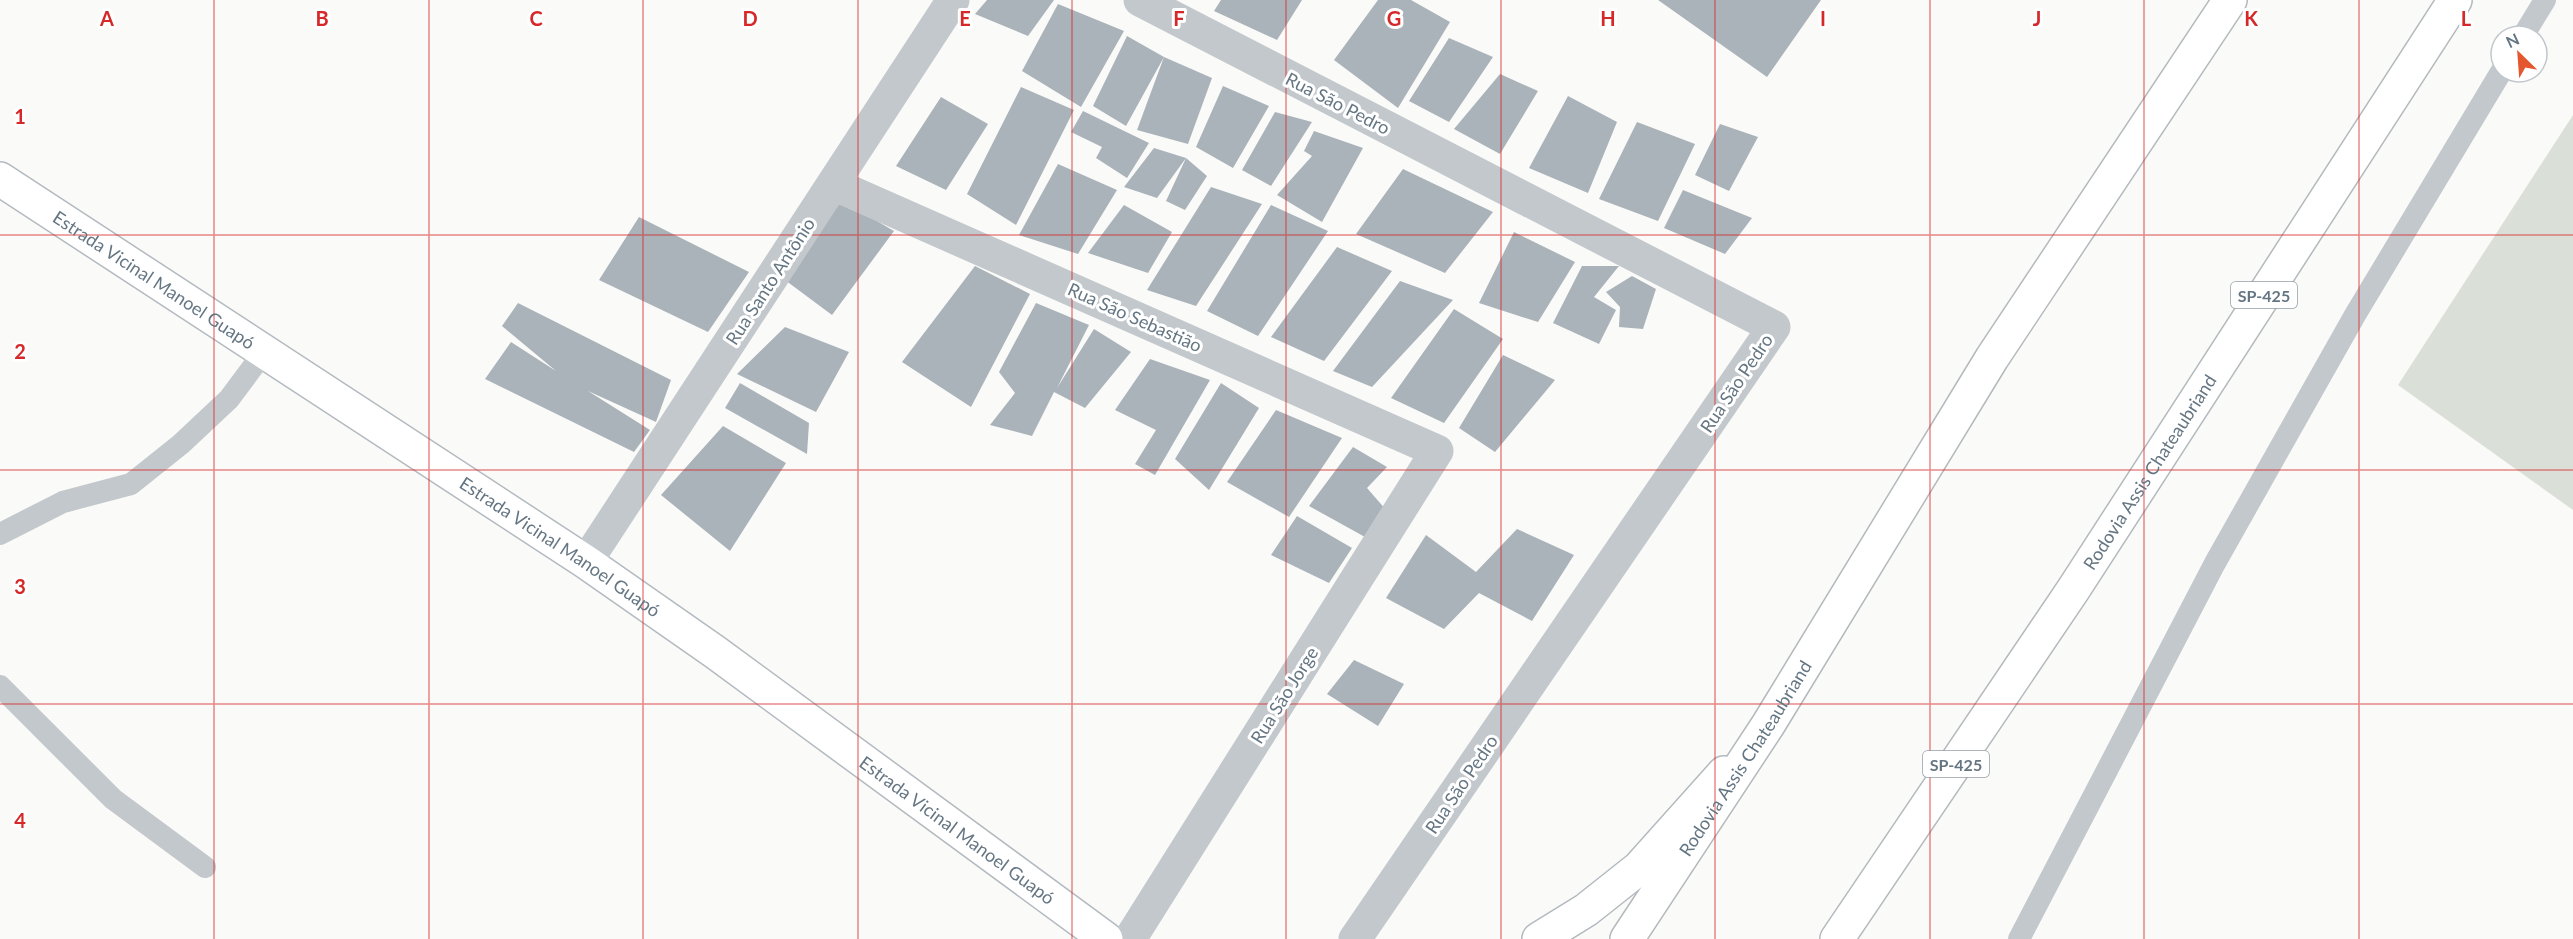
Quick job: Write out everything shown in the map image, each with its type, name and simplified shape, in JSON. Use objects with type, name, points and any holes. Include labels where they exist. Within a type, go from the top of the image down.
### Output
[{"type":"main road","name":"Rodovia Assis Chateaubriand","points":[[1628,939],[1768,725],[1992,358],[2230,0]]},
{"type":"main road","name":"Rodovia Assis Chateaubriand","points":[[1837,938],[2073,590],[2455,0]]},
{"type":"main road","name":"Estrada Vicinal Manoel Guapó","points":[[0,179],[586,562],[724,659],[1106,939]]},
{"type":"main road","points":[[1539,939],[1586,910],[1639,868],[1768,725]]},
{"type":"street","name":"Rua Santo Antônio","points":[[586,562],[953,0]]},
{"type":"street","name":"Rua São Pedro","points":[[1140,0],[1774,327],[1355,939]]},
{"type":"street","name":"Rua São Sebastião","points":[[833,184],[1437,451]]},
{"type":"street","name":"Rua São Jorge","points":[[1130,939],[1437,451]]},
{"type":"lane","points":[[2530,24],[2545,0]]},
{"type":"lane","points":[[2019,939],[2215,563],[2355,315],[2495,84]]},
{"type":"lane","points":[[0,534],[63,502],[131,484],[181,444],[229,399],[264,352]]},
{"type":"lane","points":[[0,686],[113,799],[204,867]]},
{"type":"shaded area","points":[[2573,115],[2573,510],[2398,385]]},
{"type":"building","points":[[987,0],[1054,0],[1028,36],[975,14]]},
{"type":"building","points":[[1221,0],[1302,0],[1277,40],[1214,11]]},
{"type":"building","points":[[1378,0],[1411,0],[1450,22],[1398,108],[1334,60]]},
{"type":"building","points":[[1658,0],[1821,0],[1767,77]]},
{"type":"building","points":[[1058,4],[1124,31],[1081,107],[1022,71]]},
{"type":"building","points":[[1127,36],[1164,57],[1126,126],[1093,106]]},
{"type":"building","points":[[1449,38],[1493,57],[1449,122],[1409,101]]},
{"type":"building","points":[[1164,57],[1212,78],[1188,144],[1137,130]]},
{"type":"building","points":[[1500,74],[1538,91],[1500,154],[1454,129]]},
{"type":"building","points":[[1223,86],[1269,106],[1233,168],[1196,147]]},
{"type":"building","points":[[1021,87],[1074,110],[1016,225],[967,194]]},
{"type":"building","points":[[1568,96],[1617,122],[1588,193],[1529,168]]},
{"type":"building","points":[[941,97],[988,124],[946,190],[896,166]]},
{"type":"building","points":[[1083,111],[1149,143],[1127,178],[1096,158],[1102,147],[1071,132]]},
{"type":"building","points":[[1275,112],[1312,122],[1271,186],[1242,170]]},
{"type":"building","points":[[1637,122],[1695,144],[1658,221],[1599,199]]},
{"type":"building","points":[[1720,124],[1758,137],[1729,191],[1695,175]]},
{"type":"building","points":[[1314,131],[1363,148],[1322,222],[1277,195],[1312,156],[1304,151]]},
{"type":"building","points":[[1154,148],[1186,158],[1157,198],[1124,187]]},
{"type":"building","points":[[1186,158],[1207,176],[1185,210],[1166,201]]},
{"type":"building","points":[[1058,164],[1117,190],[1078,254],[1019,235]]},
{"type":"building","points":[[1403,169],[1493,212],[1445,273],[1356,234]]},
{"type":"building","points":[[1211,187],[1262,204],[1196,306],[1147,290]]},
{"type":"building","points":[[1683,190],[1752,218],[1725,254],[1664,228]]},
{"type":"building","points":[[837,198],[894,231],[832,315],[785,280]]},
{"type":"building","points":[[1124,205],[1172,232],[1148,273],[1088,253]]},
{"type":"building","points":[[1271,205],[1328,231],[1258,336],[1207,311]]},
{"type":"building","points":[[639,217],[749,272],[708,332],[599,280]]},
{"type":"building","points":[[1514,232],[1575,262],[1538,322],[1479,303]]},
{"type":"building","points":[[1337,247],[1392,271],[1324,361],[1271,337]]},
{"type":"building","points":[[975,266],[1030,294],[971,407],[902,362]]},
{"type":"building","points":[[1582,266],[1619,266],[1594,297],[1616,310],[1599,344],[1553,323]]},
{"type":"building","points":[[1632,276],[1656,289],[1643,329],[1619,327],[1620,307],[1606,292]]},
{"type":"building","points":[[1400,281],[1453,300],[1372,387],[1333,371]]},
{"type":"building","points":[[518,303],[671,380],[656,422],[588,391],[650,430],[634,452],[485,379],[511,342],[556,371],[502,326]]},
{"type":"building","points":[[1036,303],[1089,325],[1057,388],[1094,329],[1131,352],[1085,408],[1054,392],[1032,436],[990,425],[1015,393],[999,372]]},
{"type":"building","points":[[1454,309],[1503,339],[1444,423],[1391,398]]},
{"type":"building","points":[[785,327],[849,352],[816,412],[737,374]]},
{"type":"building","points":[[1503,355],[1555,380],[1495,452],[1459,428]]},
{"type":"building","points":[[1150,359],[1210,380],[1155,475],[1135,464],[1156,430],[1115,410]]},
{"type":"building","points":[[740,383],[809,423],[807,454],[725,408]]},
{"type":"building","points":[[1221,383],[1259,408],[1209,490],[1175,459]]},
{"type":"building","points":[[1276,410],[1342,438],[1289,517],[1227,482]]},
{"type":"building","points":[[723,426],[786,463],[730,551],[661,495]]},
{"type":"building","points":[[1353,447],[1387,467],[1367,488],[1387,511],[1365,537],[1309,506]]},
{"type":"building","points":[[1297,516],[1352,548],[1329,583],[1271,555]]},
{"type":"building","points":[[1517,529],[1574,555],[1532,621],[1479,593],[1444,629],[1386,598],[1426,535],[1476,572]]},
{"type":"building","points":[[1354,660],[1404,684],[1378,726],[1327,694]]}]
